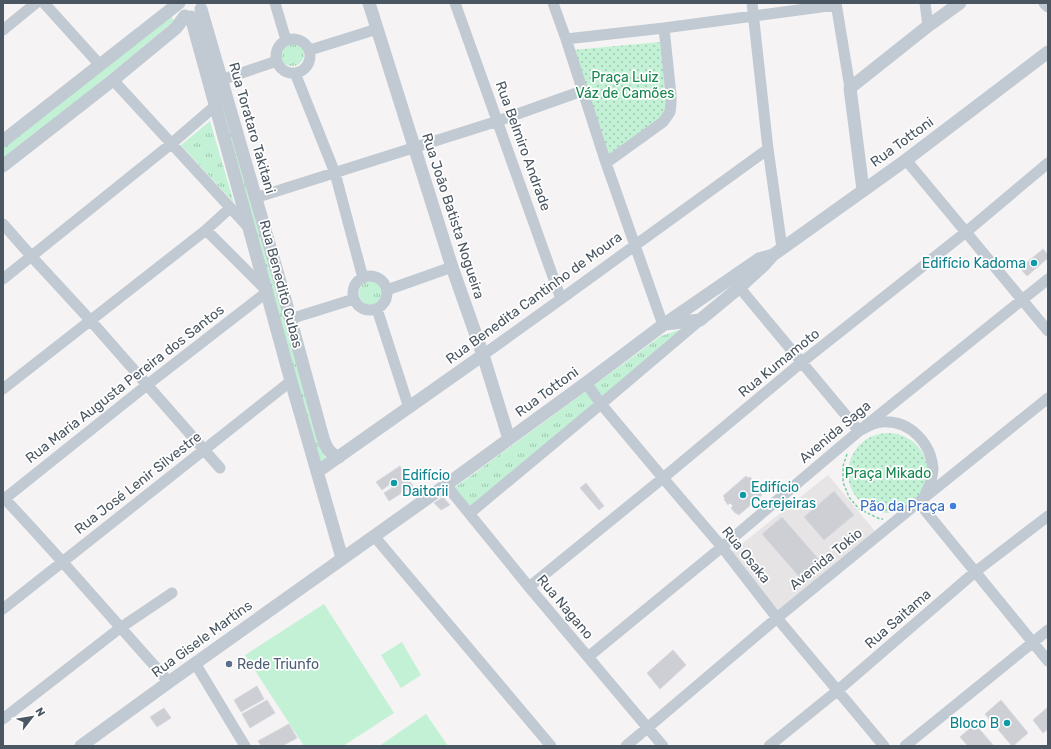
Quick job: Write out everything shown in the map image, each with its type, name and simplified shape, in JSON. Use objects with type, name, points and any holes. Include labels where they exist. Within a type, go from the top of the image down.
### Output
[{"type":"street","points":[[3,30],[36,3]]},
{"type":"street","points":[[44,3],[100,65]]},
{"type":"street","points":[[3,142],[179,3]]},
{"type":"street","points":[[179,3],[180,12],[194,11]]},
{"type":"street","points":[[275,3],[286,40]]},
{"type":"street","name":"Rua João Batista Nogueira","points":[[368,3],[452,267],[483,355],[509,439]]},
{"type":"street","name":"Rua Belmiro Andrade","points":[[455,3],[561,299]]},
{"type":"street","points":[[553,3],[606,163],[663,325],[700,320]]},
{"type":"street","points":[[752,3],[768,149],[777,251]]},
{"type":"street","points":[[926,3],[928,26]]},
{"type":"street","points":[[850,88],[928,26],[960,3]]},
{"type":"street","points":[[1045,3],[1048,6]]},
{"type":"street","points":[[566,39],[664,28],[836,4],[850,88],[863,190]]},
{"type":"street","points":[[3,166],[112,80],[176,28],[194,11]]},
{"type":"street","name":"Rua Torataro Takitani","points":[[194,11],[221,80],[283,292],[323,438],[328,450],[332,454],[339,457]]},
{"type":"street","name":"Rua Benedito Cubas","points":[[194,11],[215,106],[291,381],[342,558]]},
{"type":"street","points":[[606,163],[663,122],[670,112],[671,100],[664,28]]},
{"type":"street","points":[[310,50],[377,29]]},
{"type":"street","points":[[293,38],[299,39],[304,42],[310,50],[309,62],[301,71],[288,72],[282,69],[277,61],[276,54],[278,48],[286,40],[293,38]]},
{"type":"street","name":"Rua Tottoni","points":[[342,558],[446,485],[663,325],[764,266],[777,251],[906,160],[1048,52]]},
{"type":"street","points":[[221,80],[277,61]]},
{"type":"street","points":[[295,72],[335,173],[363,278]]},
{"type":"street","points":[[112,80],[249,228]]},
{"type":"street","points":[[255,198],[498,120],[582,90]]},
{"type":"street","points":[[3,279],[171,144],[215,106]]},
{"type":"street","name":"Rua Benedita Cantinho de Moura","points":[[317,472],[409,408],[768,149]]},
{"type":"street","points":[[906,160],[1048,331]]},
{"type":"street","name":"Rua Kumamoto","points":[[529,587],[802,362],[966,232],[1048,163]]},
{"type":"street","points":[[3,389],[206,230],[230,208]]},
{"type":"street","points":[[3,224],[91,321],[220,468]]},
{"type":"street","points":[[206,230],[267,292],[283,292]]},
{"type":"street","points":[[387,290],[452,267]]},
{"type":"street","points":[[370,276],[381,280],[385,284],[387,290],[386,300],[377,309],[364,309],[359,306],[354,299],[353,292],[358,281],[370,276]]},
{"type":"street","name":"Avenida Saga","points":[[588,657],[722,547],[859,431],[1048,279]]},
{"type":"street","points":[[735,283],[859,431],[881,422],[898,423],[913,430],[924,442],[930,454],[933,470],[930,487],[922,500],[975,572],[1048,661]]},
{"type":"street","name":"Rua Tottoni","points":[[470,513],[700,320],[735,283]]},
{"type":"street","name":"Rua Maria Augusta Pereira dos Santos","points":[[4,499],[267,292]]},
{"type":"street","points":[[290,319],[354,299]]},
{"type":"street","points":[[377,309],[409,408]]},
{"type":"street","name":"Rua José Lenir Silvestre","points":[[3,609],[291,381]]},
{"type":"street","name":"Rua Osaka","points":[[586,383],[601,404],[722,547],[837,691],[884,746]]},
{"type":"street","name":"Avenida Tokio","points":[[626,746],[778,618],[1048,398]]},
{"type":"street","points":[[308,441],[319,441],[323,438]]},
{"type":"street","name":"Rua Nagano","points":[[446,485],[529,587],[663,746]]},
{"type":"street","points":[[4,499],[63,562],[169,682]]},
{"type":"street","name":"Rua Saitama","points":[[769,746],[837,691],[975,572],[1048,516]]},
{"type":"street","points":[[374,536],[551,746]]},
{"type":"street","name":"Rua Gisele Martins","points":[[81,746],[342,558]]},
{"type":"street","points":[[3,720],[120,628],[172,593]]},
{"type":"street","points":[[905,746],[1048,630]]},
{"type":"street","points":[[195,663],[245,746]]},
{"type":"path","points":[[848,453],[843,466],[843,482],[849,497],[859,509],[880,519],[888,519]]},
{"type":"shaded area","points":[[828,475],[875,531],[779,614],[728,555]]},
{"type":"green space","points":[[171,16],[174,21],[3,162],[3,147]]},
{"type":"green space","points":[[201,27],[326,460],[320,464],[198,28]]},
{"type":"green space","points":[[292,42],[297,43],[303,49],[303,59],[297,65],[292,66],[287,65],[281,59],[280,54],[281,49],[287,43]]},
{"type":"green space","name":"Praça Luiz Váz de Camões","points":[[660,42],[666,99],[664,115],[608,155],[573,50]]},
{"type":"green space","points":[[210,121],[234,203],[181,145]]},
{"type":"green space","points":[[371,281],[376,282],[382,288],[382,298],[376,304],[371,305],[366,304],[360,298],[359,293],[360,288],[366,282]]},
{"type":"green space","points":[[682,329],[470,509],[453,489],[661,336]]},
{"type":"green space","name":"Praça Mikado","points":[[880,433],[896,433],[910,439],[922,451],[928,465],[928,481],[922,495],[910,507],[896,513],[880,513],[866,507],[854,495],[848,481],[848,465],[854,451],[866,439]]},
{"type":"green space","points":[[324,604],[394,713],[343,746],[304,746],[245,655]]},
{"type":"green space","points":[[402,642],[421,675],[401,688],[381,655]]},
{"type":"green space","points":[[426,714],[448,746],[379,746]]},
{"type":"building","name":"Edifício Kadoma","points":[[1043,249],[1048,255],[1048,258],[1027,276],[1020,268]]},
{"type":"building","name":"Edifício Daitorii","points":[[400,466],[405,474],[401,476],[405,481],[408,479],[413,486],[389,501],[384,493],[392,488],[390,484],[382,490],[376,482]]},
{"type":"building","name":"Edifício Cerejeiras","points":[[746,476],[748,478],[750,477],[755,483],[753,485],[755,488],[757,486],[762,495],[739,515],[731,508],[733,506],[730,503],[728,505],[723,496]]},
{"type":"building","points":[[586,483],[604,506],[599,510],[580,488]]},
{"type":"building","points":[[834,491],[854,515],[824,540],[804,517]]},
{"type":"building","points":[[443,497],[450,505],[441,510],[434,503]]},
{"type":"building","points":[[782,517],[821,562],[801,579],[762,534]]},
{"type":"building","points":[[673,650],[686,665],[660,689],[647,673]]},
{"type":"building","points":[[257,686],[264,699],[241,712],[234,700]]},
{"type":"building","points":[[267,700],[275,713],[250,728],[242,714]]},
{"type":"building","name":"Bloco B","points":[[1001,700],[1028,733],[1013,746],[985,714]]},
{"type":"building","points":[[1048,707],[1048,729],[1043,733],[1033,720]]},
{"type":"building","points":[[164,708],[171,718],[157,727],[150,717]]},
{"type":"building","points":[[289,724],[297,738],[282,746],[261,746],[258,741]]},
{"type":"building","points":[[975,724],[994,746],[968,746],[960,737]]},
{"type":"place","name":"Edifício Kadoma","points":[[1034,263]]},
{"type":"place","name":"Edifício Daitorii","points":[[394,483]]},
{"type":"place","name":"Edifício Cerejeiras","points":[[743,495]]},
{"type":"place","name":"Pão da Praça","points":[[953,506]]},
{"type":"place","name":"Rede Triunfo","points":[[229,664]]},
{"type":"place","name":"Bloco B","points":[[1007,723]]}]
